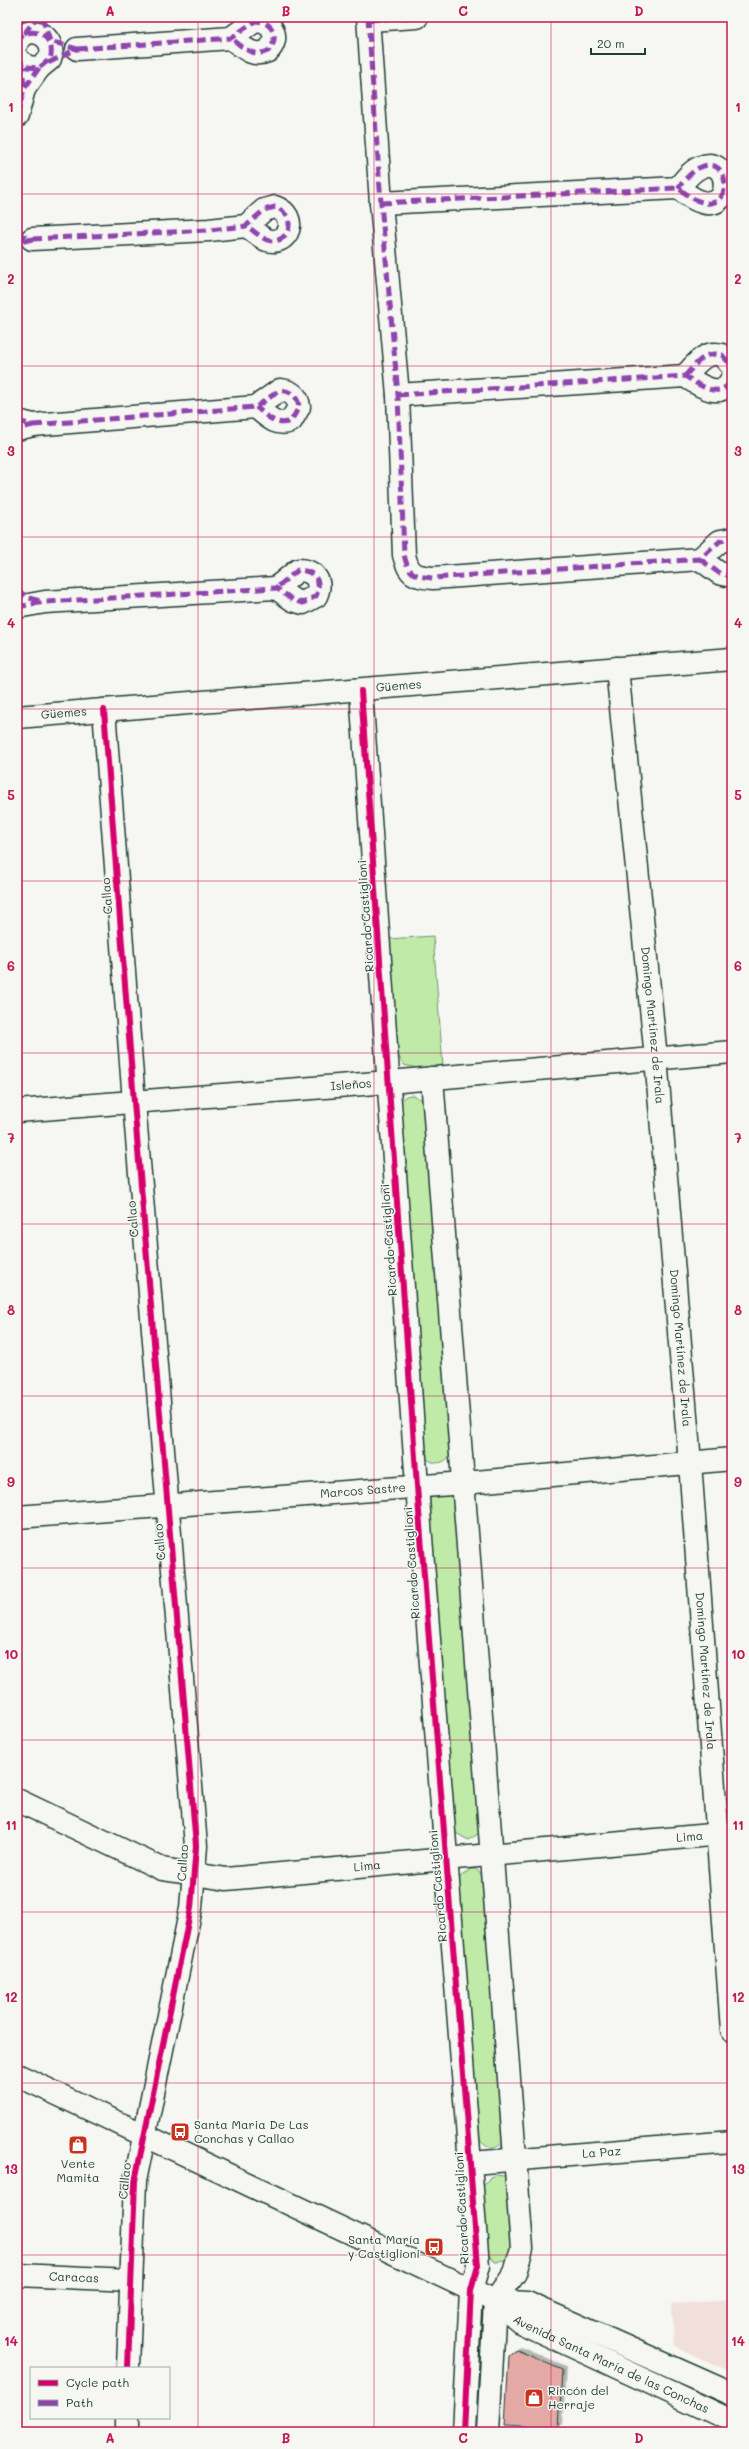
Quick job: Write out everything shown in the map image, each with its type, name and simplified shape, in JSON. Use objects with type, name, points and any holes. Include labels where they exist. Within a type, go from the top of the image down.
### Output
[{"type":"street","points":[[18,41],[37,17]]},
{"type":"street","points":[[28,63],[52,53],[50,41],[42,17]]},
{"type":"street","points":[[417,17],[368,18],[381,203],[398,395],[404,555],[407,569],[417,576],[433,578],[700,559],[720,541],[732,539]]},
{"type":"street","points":[[18,41],[37,32],[42,34],[50,41],[76,49]]},
{"type":"street","points":[[28,63],[76,49],[231,38]]},
{"type":"street","points":[[17,116],[24,89],[28,63]]},
{"type":"street","points":[[381,203],[678,188]]},
{"type":"street","points":[[22,239],[209,230],[246,226]]},
{"type":"street","points":[[685,376],[704,356],[710,354],[722,355],[732,366]]},
{"type":"street","points":[[398,395],[685,376],[704,388],[716,391],[727,386],[732,378]]},
{"type":"street","points":[[22,425],[256,407]]},
{"type":"street","points":[[700,559],[719,573],[732,576]]},
{"type":"street","points":[[17,607],[45,602],[276,588]]},
{"type":"street","points":[[17,590],[29,598],[45,602]]},
{"type":"street","name":"Güemes","points":[[17,718],[361,691],[732,659]]},
{"type":"street","name":"Domingo Martínez de Irala","points":[[617,668],[656,1058],[690,1463],[725,1834],[732,2030]]},
{"type":"street","name":"Ricardo Castiglioni","points":[[361,691],[417,1486],[446,1858],[472,2163],[478,2266],[471,2290],[464,2432]]},
{"type":"street","name":"Callao","points":[[104,710],[134,1102],[196,1846],[191,1908],[143,2134],[135,2181],[128,2367]]},
{"type":"street","name":"Isleños","points":[[17,1111],[389,1082],[732,1052]]},
{"type":"street","points":[[432,1078],[464,1483],[514,2160],[522,2248],[515,2273],[495,2301],[488,2432]]},
{"type":"street","name":"Marcos Sastre","points":[[17,1517],[464,1483],[732,1459]]},
{"type":"street","name":"Lima","points":[[17,1800],[162,1869],[226,1879],[725,1834]]},
{"type":"street","name":"Avenida Santa María de las Conchas","points":[[17,2075],[495,2301],[520,2322],[732,2421]]},
{"type":"street","name":"La Paz","points":[[472,2163],[732,2142]]},
{"type":"street","name":"Caracas","points":[[17,2276],[131,2280]]},
{"type":"street","name":"Avenida Santa María de las Conchas","points":[[495,2301],[527,2303],[732,2394]]},
{"type":"street","points":[[126,2432],[127,2419]]},
{"type":"shaded area","points":[[732,2300],[732,2374],[674,2345],[672,2304]]},
{"type":"green space","points":[[433,936],[443,1066],[417,1068],[404,1065],[397,1054],[388,939]]},
{"type":"green space","points":[[412,1095],[423,1100],[451,1455],[439,1463],[432,1462],[425,1457],[400,1101],[406,1096]]},
{"type":"green space","points":[[453,1493],[480,1833],[468,1840],[456,1833],[454,1828],[429,1499],[431,1494]]},
{"type":"green space","points":[[471,1869],[476,1869],[486,1880],[504,2139],[497,2146],[493,2147],[489,2147],[482,2143],[477,2134],[459,1886],[460,1877]]},
{"type":"green space","points":[[496,2175],[504,2176],[509,2181],[517,2248],[510,2261],[495,2262],[487,2251],[482,2188],[490,2177]]},
{"type":"building","name":"Rincón del Herraje","points":[[517,2350],[562,2370],[559,2428],[505,2425],[509,2356]]},
{"type":"marked path","points":[[24,34],[37,17]]},
{"type":"marked path","points":[[42,17],[50,41],[77,49],[48,63]]},
{"type":"marked path","points":[[368,17],[381,203],[398,395],[404,555],[410,571],[417,575],[433,578],[700,559],[720,541],[732,539]]},
{"type":"marked path","points":[[369,20],[417,17]]},
{"type":"marked path","points":[[77,49],[231,38],[255,21],[262,22],[271,27],[274,41],[268,51],[257,53],[244,48],[231,38]]},
{"type":"marked path","points":[[17,43],[22,36],[34,32],[41,34],[46,38],[50,44],[51,51],[50,59],[39,68],[27,67],[17,58]]},
{"type":"marked path","points":[[19,64],[22,64],[24,89],[39,68]]},
{"type":"marked path","points":[[17,116],[24,89]]},
{"type":"marked path","points":[[381,203],[678,188],[695,200],[712,203],[720,199],[724,192],[725,183],[723,175],[718,168],[711,165],[701,167],[694,171],[678,188]]},
{"type":"marked path","points":[[32,239],[209,230],[246,226],[264,210],[275,207],[283,211],[289,223],[288,230],[285,235],[281,239],[274,241],[264,239],[246,226]]},
{"type":"marked path","points":[[17,234],[32,239],[17,243]]},
{"type":"marked path","points":[[685,376],[701,359],[711,354],[722,355],[732,366]]},
{"type":"marked path","points":[[398,395],[685,376],[703,387],[716,390],[722,389],[728,385],[732,378]]},
{"type":"marked path","points":[[33,425],[256,407],[280,390],[291,393],[297,400],[299,407],[291,421],[281,423],[272,420],[256,407]]},
{"type":"marked path","points":[[17,421],[33,425],[17,429]]},
{"type":"marked path","points":[[700,559],[719,573],[732,576]]},
{"type":"marked path","points":[[17,607],[45,602],[276,588],[293,600],[303,603],[316,596],[318,591],[318,581],[313,574],[298,570],[276,588]]},
{"type":"marked path","points":[[17,590],[29,598],[41,601]]},
{"type":"cycle path","points":[[361,691],[417,1486],[478,2266],[471,2290],[464,2432]]},
{"type":"cycle path","points":[[104,710],[134,1102],[196,1846],[191,1908],[135,2181],[128,2367]]},
{"type":"place","name":"Santa Maria De Las Conchas y Callao","points":[[180,2132]]},
{"type":"place","name":"Vente Mamita","points":[[78,2145]]},
{"type":"place","name":"Santa María y Castiglioni","points":[[434,2247]]},
{"type":"place","name":"Rincón del Herraje","points":[[534,2398]]}]
